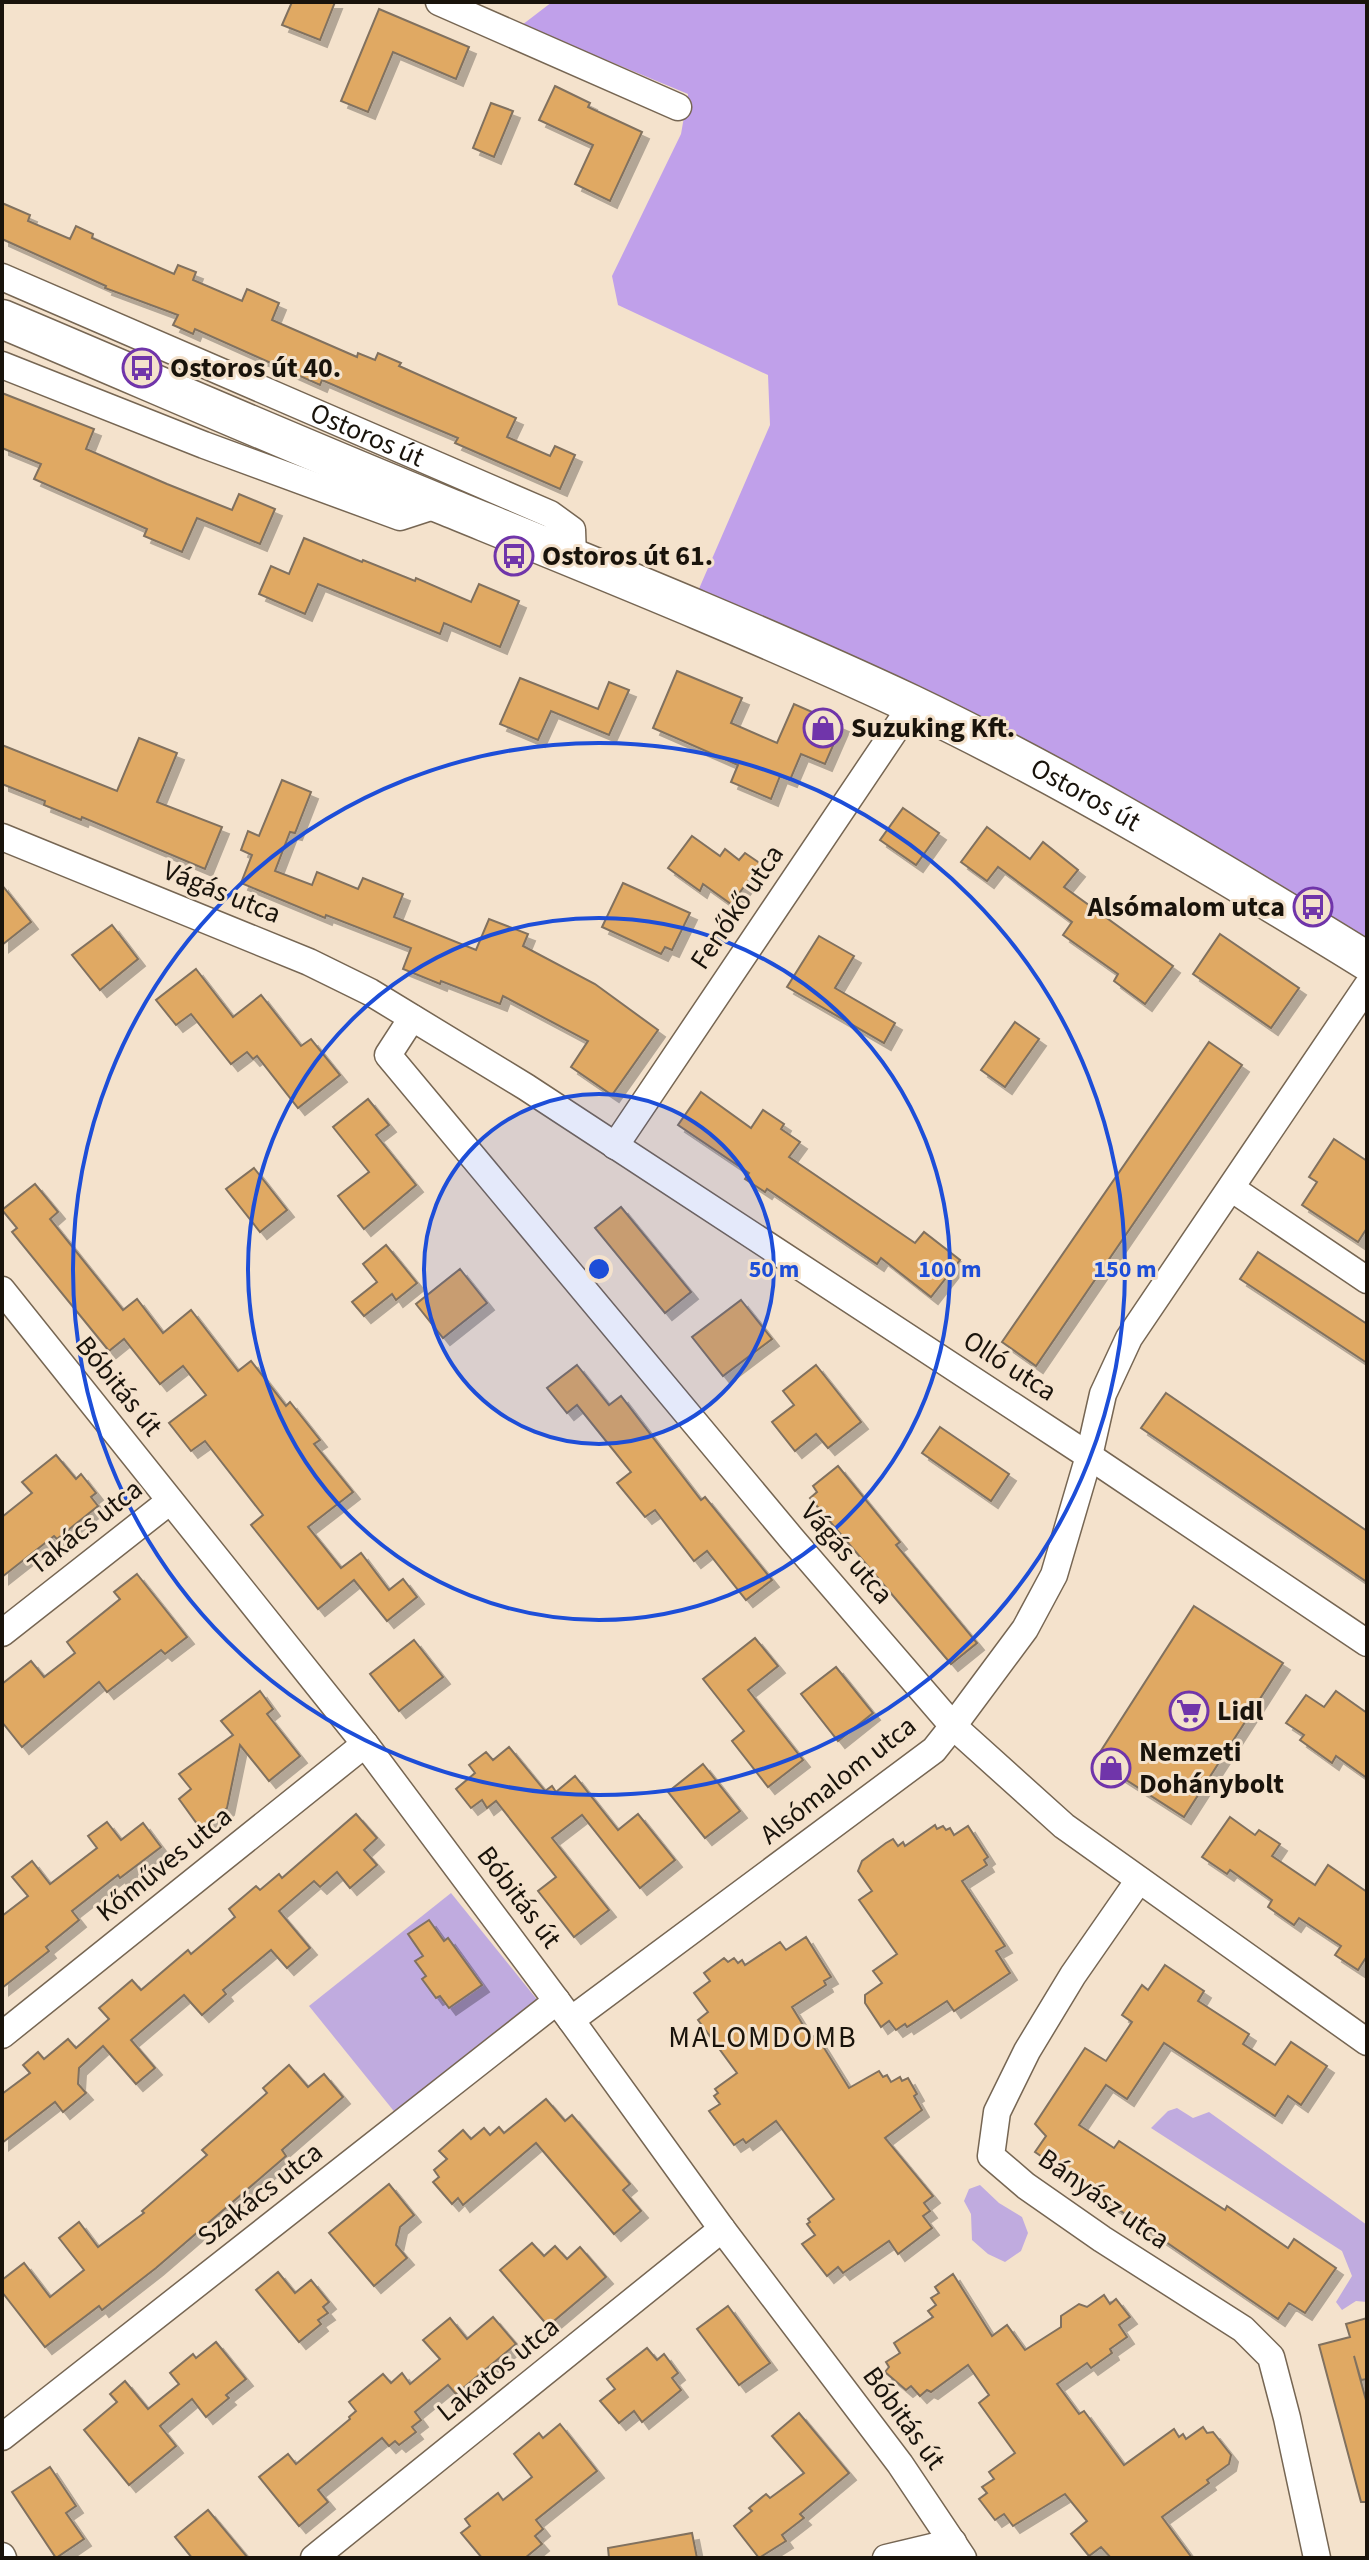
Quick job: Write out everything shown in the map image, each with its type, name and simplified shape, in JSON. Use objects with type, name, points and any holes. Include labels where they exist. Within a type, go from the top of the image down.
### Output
[{"type":"main road","name":"Ostoros út","points":[[2,319],[440,504],[675,599],[912,705],[1038,769],[1158,836],[1367,961]]},
{"type":"street","points":[[439,2],[678,107]]},
{"type":"street","name":"Ostoros út","points":[[2,277],[550,514],[572,530],[573,557]]},
{"type":"street","points":[[68,347],[84,313]]},
{"type":"street","name":"Ostoros út","points":[[2,365],[204,445],[400,517],[440,504]]},
{"type":"street","name":"Fenőkő utca","points":[[615,1146],[912,705]]},
{"type":"street","name":"Vágás utca","points":[[2,837],[309,962],[370,992],[526,1087],[615,1146]]},
{"type":"street","name":"Alsómalom utca","points":[[564,2010],[934,1750],[953,1726],[1025,1629],[1054,1575],[1089,1456],[1103,1394],[1129,1338],[1367,986]]},
{"type":"street","name":"Vágás utca","points":[[412,1018],[388,1055],[791,1538],[953,1726],[1064,1826],[1367,2042]]},
{"type":"street","name":"Olló utca","points":[[615,1146],[1089,1456],[1367,1643]]},
{"type":"street","points":[[1231,1188],[1367,1280]]},
{"type":"street","name":"Bóbitás út","points":[[2,1290],[365,1744],[564,2010],[722,2229],[900,2464],[958,2550]]},
{"type":"street","name":"Takács utca","points":[[2,1633],[170,1501]]},
{"type":"street","name":"Kőműves utca","points":[[2,2035],[365,1744]]},
{"type":"street","name":"Bányász utca","points":[[1139,1880],[1073,1975],[1027,2051],[997,2112],[991,2156],[1026,2186],[1102,2239],[1243,2329],[1271,2357],[1317,2558]]},
{"type":"street","name":"Szakács utca","points":[[2,2437],[564,2010]]},
{"type":"street","name":"Lakatos utca","points":[[314,2558],[722,2229]]},
{"type":"street","points":[[886,2558],[958,2550]]},
{"type":"shaded area","points":[[552,2],[1367,2],[1367,951],[695,598],[770,425],[768,375],[618,305],[612,276],[681,134],[688,94],[522,25]]},
{"type":"shaded area","points":[[451,1893],[539,2002],[397,2115],[309,2006]]},
{"type":"shaded area","points":[[1177,2108],[1193,2118],[1209,2112],[1367,2225],[1367,2302],[1356,2301],[1342,2310],[1336,2302],[1352,2276],[1342,2251],[1151,2128],[1168,2111]]},
{"type":"shaded area","points":[[980,2185],[999,2203],[1022,2217],[1028,2233],[1021,2251],[1005,2262],[988,2254],[972,2240],[971,2214],[964,2201],[969,2189]]},
{"type":"building","points":[[292,2],[335,2],[320,40],[282,25]]},
{"type":"building","points":[[379,9],[469,47],[456,79],[393,52],[368,112],[341,101]]},
{"type":"building","points":[[555,86],[590,103],[588,107],[642,132],[610,201],[575,184],[593,145],[539,120]]},
{"type":"building","points":[[491,103],[513,111],[494,157],[473,148]]},
{"type":"building","points":[[2,203],[30,215],[28,221],[70,239],[76,226],[93,234],[92,238],[174,274],[178,265],[196,272],[193,280],[242,301],[247,289],[279,303],[272,320],[357,357],[358,353],[375,360],[378,353],[401,363],[399,366],[516,418],[507,437],[550,456],[555,446],[575,455],[560,489],[455,443],[458,438],[322,380],[320,385],[195,329],[193,334],[173,325],[178,315],[105,288],[2,239]]},
{"type":"building","points":[[2,393],[94,429],[86,449],[167,484],[232,510],[239,494],[275,509],[260,544],[197,518],[182,552],[144,536],[147,529],[34,479],[41,464],[2,448]]},
{"type":"building","points":[[304,538],[415,581],[416,578],[471,602],[479,584],[519,601],[500,647],[444,623],[440,634],[318,584],[305,614],[259,594],[271,566],[289,574]]},
{"type":"building","points":[[677,671],[742,698],[731,723],[777,743],[794,704],[842,725],[825,764],[801,754],[790,780],[780,776],[771,799],[731,782],[738,765],[653,728]]},
{"type":"building","points":[[520,678],[598,709],[609,682],[629,690],[609,735],[551,711],[538,740],[500,724]]},
{"type":"building","points":[[139,738],[177,753],[157,802],[222,827],[205,869],[82,817],[81,820],[44,805],[45,801],[2,784],[2,745],[117,791]]},
{"type":"building","points":[[282,780],[311,792],[295,833],[290,832],[275,871],[312,885],[317,872],[358,889],[363,878],[403,894],[394,917],[476,950],[489,919],[528,934],[523,946],[595,984],[658,1030],[612,1095],[571,1067],[588,1041],[503,996],[500,1004],[403,969],[411,948],[326,915],[325,918],[241,883],[252,855],[241,850],[248,831],[259,836]]},
{"type":"building","points":[[903,808],[939,833],[916,865],[880,840]]},
{"type":"building","points":[[987,827],[1030,859],[1043,842],[1078,870],[1064,887],[1173,966],[1145,1004],[1114,981],[1118,974],[1063,935],[1072,922],[998,867],[987,881],[961,862]]},
{"type":"building","points":[[692,836],[720,856],[725,849],[739,860],[745,853],[761,864],[731,904],[703,884],[700,891],[668,868]]},
{"type":"building","points":[[623,883],[690,913],[672,950],[665,947],[661,954],[602,927]]},
{"type":"building","points":[[2,885],[31,922],[2,945]]},
{"type":"building","points":[[112,925],[138,959],[100,990],[72,955]]},
{"type":"building","points":[[1220,934],[1299,988],[1271,1028],[1193,974]]},
{"type":"building","points":[[819,936],[854,956],[835,988],[895,1023],[884,1043],[787,987]]},
{"type":"building","points":[[196,969],[233,1017],[261,995],[301,1046],[311,1039],[340,1075],[298,1108],[257,1056],[253,1059],[247,1052],[231,1064],[191,1014],[176,1025],[156,1000]]},
{"type":"building","points":[[1015,1022],[1039,1039],[1005,1087],[981,1070]]},
{"type":"building","points":[[1209,1042],[1242,1065],[1036,1366],[1002,1342]]},
{"type":"building","points":[[701,1092],[751,1128],[763,1110],[784,1124],[781,1129],[800,1142],[789,1157],[915,1243],[924,1232],[960,1260],[931,1297],[881,1258],[877,1264],[767,1189],[765,1192],[745,1179],[749,1173],[678,1125]]},
{"type":"building","points":[[368,1099],[389,1125],[376,1135],[416,1185],[364,1229],[338,1196],[369,1172],[333,1127]]},
{"type":"building","points":[[1334,1139],[1367,1161],[1367,1228],[1358,1242],[1302,1205],[1317,1182],[1309,1177]]},
{"type":"building","points":[[254,1168],[287,1210],[260,1232],[226,1189]]},
{"type":"building","points":[[35,1184],[58,1212],[50,1219],[123,1310],[137,1299],[163,1333],[191,1310],[238,1371],[251,1361],[286,1406],[290,1402],[320,1440],[314,1444],[353,1492],[308,1527],[341,1568],[361,1553],[389,1590],[403,1579],[417,1597],[387,1621],[354,1580],[318,1609],[251,1525],[263,1515],[205,1441],[191,1451],[169,1423],[206,1395],[183,1366],[160,1384],[124,1339],[109,1351],[12,1232],[17,1228],[2,1210]]},
{"type":"building","points":[[621,1207],[691,1292],[665,1313],[595,1228]]},
{"type":"building","points":[[386,1245],[417,1283],[396,1300],[392,1294],[364,1316],[352,1302],[377,1282],[363,1264]]},
{"type":"building","points":[[1258,1252],[1367,1324],[1367,1363],[1240,1279]]},
{"type":"building","points":[[460,1269],[487,1303],[443,1338],[416,1304]]},
{"type":"building","points":[[741,1300],[772,1339],[723,1376],[692,1337]]},
{"type":"building","points":[[577,1365],[609,1405],[621,1396],[701,1500],[705,1497],[772,1580],[746,1600],[707,1551],[694,1561],[655,1510],[645,1517],[617,1483],[631,1472],[577,1405],[567,1413],[547,1388]]},
{"type":"building","points":[[816,1365],[861,1422],[828,1448],[816,1434],[795,1451],[772,1422],[794,1405],[783,1391]]},
{"type":"building","points":[[1166,1393],[1367,1531],[1367,1582],[1141,1428]]},
{"type":"building","points":[[940,1427],[1009,1474],[991,1501],[922,1453]]},
{"type":"building","points":[[56,1455],[76,1479],[81,1474],[96,1493],[91,1497],[98,1506],[2,1577],[2,1517],[32,1493],[22,1482]]},
{"type":"building","points":[[838,1466],[900,1542],[896,1545],[977,1643],[951,1664],[810,1498],[817,1492],[813,1486]]},
{"type":"building","points":[[137,1574],[187,1637],[165,1654],[161,1650],[107,1692],[99,1682],[22,1747],[2,1722],[2,1684],[31,1661],[44,1677],[75,1653],[67,1642],[120,1599],[114,1592]]},
{"type":"building","name":"Lidl","points":[[1194,1606],[1283,1663],[1184,1817],[1095,1760]]},
{"type":"building","points":[[755,1638],[778,1666],[748,1690],[803,1760],[768,1787],[732,1741],[744,1731],[703,1679]]},
{"type":"building","points":[[414,1640],[443,1677],[399,1711],[370,1674]]},
{"type":"building","points":[[836,1667],[873,1713],[838,1741],[801,1694]]},
{"type":"building","points":[[260,1691],[273,1709],[267,1714],[300,1756],[269,1781],[240,1745],[227,1808],[200,1828],[179,1799],[191,1789],[179,1774],[233,1735],[221,1721]]},
{"type":"building","points":[[1336,1691],[1367,1713],[1367,1778],[1336,1756],[1332,1763],[1300,1740],[1304,1735],[1286,1723],[1306,1695],[1324,1707]]},
{"type":"building","points":[[509,1747],[545,1791],[552,1786],[556,1792],[575,1776],[618,1830],[638,1814],[675,1860],[640,1888],[582,1815],[552,1838],[609,1910],[574,1937],[538,1891],[556,1877],[496,1801],[487,1808],[482,1800],[471,1808],[456,1789],[475,1773],[469,1765],[486,1752],[493,1760]]},
{"type":"building","points":[[703,1764],[740,1811],[705,1838],[668,1792]]},
{"type":"building","points":[[356,1814],[377,1838],[364,1850],[377,1865],[350,1888],[337,1872],[320,1887],[314,1881],[279,1911],[310,1948],[287,1968],[271,1950],[223,1990],[226,1994],[202,2015],[184,1995],[131,2040],[155,2068],[136,2084],[103,2046],[79,2068],[78,2084],[86,2093],[63,2112],[55,2102],[2,2143],[2,2094],[30,2073],[23,2065],[38,2052],[44,2059],[68,2039],[76,2048],[109,2019],[99,2008],[132,1980],[141,1990],[188,1950],[191,1954],[235,1917],[229,1909],[256,1886],[260,1890],[279,1874],[282,1878]]},
{"type":"building","points":[[1230,1817],[1255,1835],[1259,1830],[1280,1844],[1272,1856],[1315,1885],[1328,1865],[1367,1892],[1367,1956],[1358,1970],[1335,1955],[1341,1946],[1299,1918],[1294,1925],[1268,1907],[1272,1900],[1230,1870],[1227,1874],[1202,1857]]},
{"type":"building","points":[[107,1822],[121,1840],[143,1823],[161,1847],[72,1911],[79,1920],[46,1947],[49,1951],[2,1988],[2,1916],[28,1896],[12,1877],[32,1861],[50,1884],[97,1848],[88,1836]]},
{"type":"building","points":[[935,1825],[937,1829],[943,1826],[946,1830],[950,1828],[954,1835],[968,1826],[988,1857],[984,1860],[987,1865],[962,1881],[1005,1946],[996,1951],[1010,1973],[954,2011],[947,2001],[907,2027],[905,2024],[896,2030],[889,2021],[881,2027],[865,2003],[865,1995],[882,1983],[873,1971],[897,1954],[859,1900],[872,1891],[858,1871],[862,1861],[886,1843],[893,1839],[898,1846],[903,1842],[905,1846]]},
{"type":"building","points":[[429,1920],[444,1941],[448,1938],[482,1985],[449,2008],[440,1996],[436,1998],[422,1979],[426,1976],[415,1961],[423,1956],[408,1934]]},
{"type":"building","points":[[806,1937],[831,1977],[824,1981],[826,1985],[792,2007],[811,2038],[816,2035],[849,2088],[879,2071],[883,2077],[887,2075],[891,2082],[900,2077],[902,2081],[908,2078],[922,2110],[885,2138],[933,2196],[924,2203],[930,2211],[923,2216],[932,2228],[898,2254],[889,2241],[843,2273],[838,2267],[827,2276],[802,2244],[815,2235],[807,2224],[810,2222],[808,2219],[834,2199],[776,2121],[746,2143],[743,2139],[734,2145],[709,2111],[720,2104],[714,2096],[718,2093],[715,2089],[737,2073],[698,2020],[708,2012],[694,1993],[710,1981],[704,1973],[724,1958],[728,1962],[734,1958],[738,1963],[742,1960],[745,1965],[780,1942],[786,1950]]},
{"type":"building","points":[[1165,1965],[1204,1991],[1198,2001],[1249,2034],[1243,2044],[1275,2065],[1291,2042],[1327,2066],[1301,2105],[1288,2096],[1275,2116],[1164,2043],[1127,2099],[1106,2085],[1079,2125],[1114,2148],[1119,2141],[1225,2210],[1227,2206],[1288,2248],[1294,2239],[1336,2268],[1305,2313],[1289,2303],[1278,2319],[1035,2152],[1046,2136],[1035,2124],[1085,2048],[1106,2061],[1132,2022],[1122,2015],[1142,1985],[1148,1990]]},
{"type":"building","points":[[289,2065],[308,2087],[324,2074],[343,2097],[282,2150],[286,2156],[156,2268],[102,2310],[99,2306],[45,2347],[2,2292],[2,2280],[24,2263],[50,2297],[84,2270],[59,2238],[79,2222],[98,2247],[144,2213],[142,2211],[207,2155],[202,2150],[267,2093],[263,2088]]},
{"type":"building","points":[[546,2099],[565,2121],[572,2115],[630,2184],[623,2190],[641,2211],[614,2234],[536,2143],[463,2205],[458,2198],[452,2204],[433,2182],[439,2177],[434,2170],[447,2159],[439,2151],[463,2130],[471,2139],[484,2128],[490,2135],[499,2127],[504,2133]]},
{"type":"building","points":[[389,2184],[414,2215],[400,2227],[396,2245],[407,2258],[374,2286],[329,2233]]},
{"type":"building","points":[[532,2243],[544,2256],[555,2246],[567,2259],[580,2247],[606,2277],[548,2326],[500,2270]]},
{"type":"building","points":[[278,2272],[295,2293],[311,2280],[329,2302],[323,2307],[328,2313],[318,2320],[321,2324],[299,2342],[256,2290]]},
{"type":"building","points":[[953,2274],[992,2336],[1007,2325],[1025,2350],[1061,2327],[1061,2316],[1079,2304],[1087,2307],[1104,2295],[1110,2304],[1116,2299],[1130,2317],[1119,2325],[1127,2337],[1091,2368],[1087,2363],[1057,2384],[1079,2414],[1084,2411],[1124,2465],[1174,2429],[1179,2437],[1183,2434],[1186,2439],[1203,2427],[1207,2433],[1213,2432],[1231,2455],[1229,2464],[1207,2480],[1209,2483],[1162,2517],[1192,2558],[1111,2558],[1101,2547],[1089,2556],[1071,2534],[1087,2521],[1065,2494],[1013,2526],[1004,2514],[995,2520],[979,2499],[987,2493],[982,2487],[994,2479],[989,2472],[1015,2453],[979,2403],[989,2395],[968,2365],[931,2392],[927,2390],[920,2396],[911,2386],[906,2390],[885,2372],[889,2367],[886,2362],[900,2353],[894,2343],[933,2317],[928,2311],[936,2305],[931,2298],[939,2293],[935,2287]]},
{"type":"building","points":[[728,2306],[770,2363],[739,2385],[697,2329]]},
{"type":"building","points":[[493,2317],[516,2344],[456,2394],[448,2385],[415,2412],[421,2420],[412,2427],[416,2432],[399,2445],[395,2441],[389,2446],[382,2438],[318,2490],[328,2502],[299,2526],[259,2477],[288,2454],[296,2464],[350,2419],[356,2411],[349,2402],[383,2374],[391,2383],[402,2373],[410,2384],[440,2359],[423,2340],[450,2318],[467,2339]]},
{"type":"building","points":[[1367,2318],[1367,2379],[1361,2380],[1354,2356],[1367,2404],[1367,2502],[1361,2502],[1319,2345],[1350,2337],[1346,2324]]},
{"type":"building","points":[[216,2342],[246,2379],[206,2417],[192,2399],[160,2426],[176,2446],[129,2485],[84,2430],[117,2402],[110,2394],[125,2381],[148,2409],[179,2384],[170,2373],[193,2354],[196,2358]]},
{"type":"building","points":[[647,2348],[657,2360],[664,2354],[678,2373],[672,2378],[681,2390],[642,2422],[634,2411],[619,2423],[600,2401],[615,2389],[607,2379]]},
{"type":"building","points":[[799,2413],[849,2473],[800,2514],[804,2518],[782,2535],[786,2541],[759,2558],[734,2526],[766,2494],[770,2498],[804,2473],[772,2436]]},
{"type":"building","points":[[560,2424],[597,2471],[536,2520],[543,2529],[535,2536],[542,2544],[525,2558],[482,2558],[461,2533],[470,2526],[465,2519],[498,2493],[503,2500],[532,2477],[514,2454],[539,2433],[543,2438]]},
{"type":"building","points":[[50,2467],[76,2506],[66,2513],[84,2539],[56,2558],[12,2492]]},
{"type":"building","points":[[208,2510],[248,2558],[192,2558],[175,2537]]},
{"type":"building","points":[[692,2533],[697,2558],[609,2558],[608,2548]]},
{"type":"place","name":"Ostoros út 40.","points":[[142,368]]},
{"type":"place","name":"Ostoros út 61.","points":[[514,556]]},
{"type":"place","name":"Suzuking Kft.","points":[[823,728]]},
{"type":"place","name":"Alsómalom utca","points":[[1313,907]]},
{"type":"place","name":"Lidl","points":[[1189,1711]]},
{"type":"place","name":"Nemzeti Dohánybolt","points":[[1111,1768]]},
{"type":"district","name":"MALOMDOMB","points":[[763,2037]]}]
